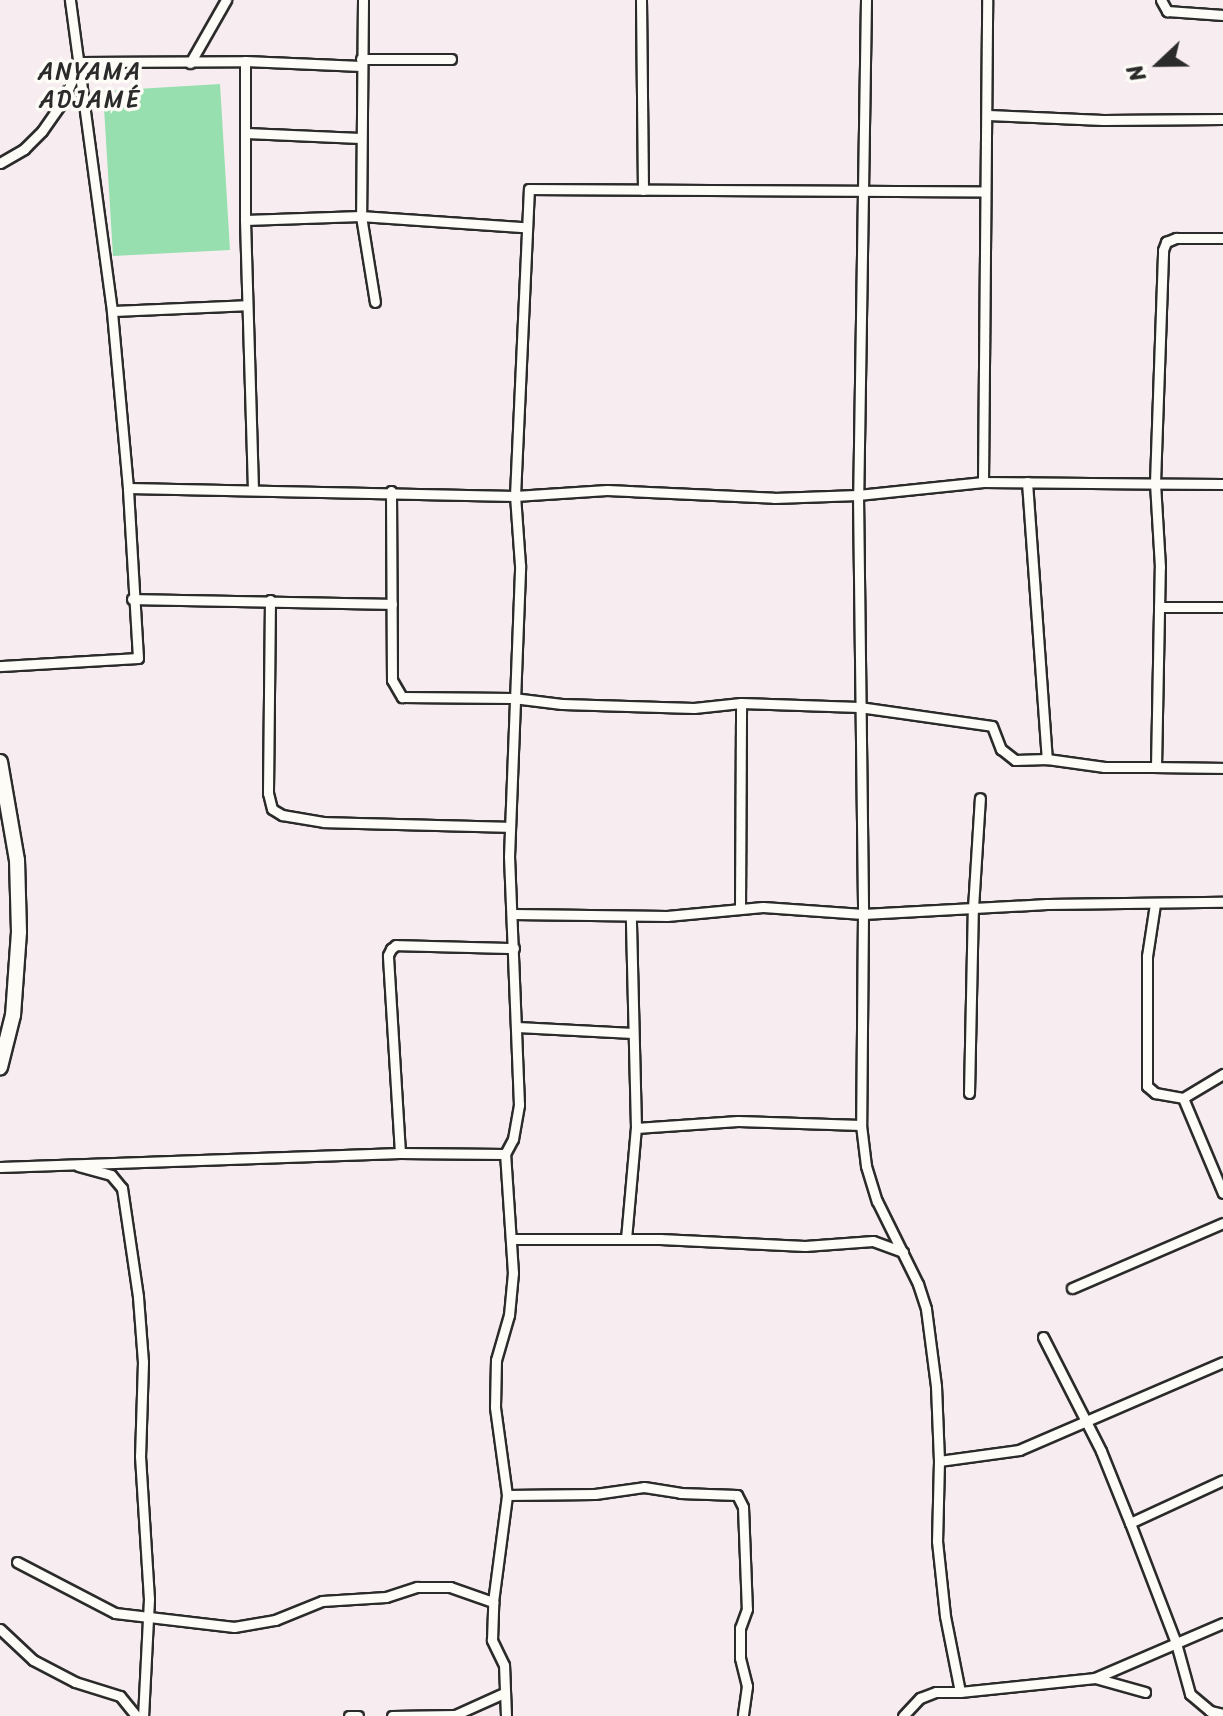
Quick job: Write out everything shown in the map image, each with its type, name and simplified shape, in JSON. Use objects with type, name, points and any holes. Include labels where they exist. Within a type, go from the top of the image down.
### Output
[{"type":"street","points":[[0,666],[138,658],[132,599],[128,488],[112,311],[70,0]]},
{"type":"street","points":[[190,63],[226,0]]},
{"type":"street","points":[[363,0],[361,216],[375,302]]},
{"type":"street","points":[[641,0],[643,190]]},
{"type":"street","points":[[866,0],[858,495],[862,666],[859,707],[863,914],[861,1125],[866,1166],[877,1201],[903,1252],[926,1309],[936,1386],[939,1461],[937,1541],[945,1616],[960,1692]]},
{"type":"street","points":[[983,482],[983,191],[988,115],[987,0]]},
{"type":"street","points":[[1161,0],[1167,11],[1223,15]]},
{"type":"street","points":[[80,62],[451,59]]},
{"type":"street","points":[[245,61],[245,220],[253,489]]},
{"type":"street","points":[[0,163],[24,149],[42,131],[63,101],[80,62]]},
{"type":"street","points":[[988,115],[1103,120],[1223,119]]},
{"type":"street","points":[[246,133],[360,138]]},
{"type":"street","points":[[506,1716],[504,1665],[492,1640],[493,1602],[507,1495],[495,1407],[496,1360],[512,1296],[512,1239],[505,1154],[517,1123],[510,827],[520,565],[515,496],[524,227],[529,189],[983,191]]},
{"type":"street","points":[[245,220],[361,216],[524,227]]},
{"type":"street","points":[[1156,767],[1159,607],[1155,483],[1163,250],[1166,242],[1176,238],[1223,238]]},
{"type":"street","points":[[112,311],[247,305]]},
{"type":"street","points":[[128,488],[391,491],[515,496],[607,490],[774,498],[858,495],[983,482],[1223,484]]},
{"type":"street","points":[[1027,482],[1047,759]]},
{"type":"street","points":[[391,491],[392,680],[402,697],[513,698],[562,704],[694,708],[741,703],[859,707],[992,726],[1001,749],[1015,760],[1047,759],[1104,767],[1223,768]]},
{"type":"street","points":[[132,599],[392,604]]},
{"type":"street","points":[[270,600],[268,793],[272,809],[282,815],[324,822],[510,827]]},
{"type":"street","points":[[1159,607],[1223,607]]},
{"type":"street","points":[[740,909],[741,703]]},
{"type":"street","points":[[0,762],[17,860],[19,932],[13,1015],[0,1067]]},
{"type":"street","points":[[969,1093],[973,908],[980,798]]},
{"type":"street","points":[[513,914],[631,917],[788,907],[863,914],[1223,902]]},
{"type":"street","points":[[1155,904],[1147,956],[1147,1086],[1155,1093],[1183,1098]]},
{"type":"street","points":[[626,1239],[636,1128],[631,917]]},
{"type":"street","points":[[400,1153],[388,955],[391,949],[396,945],[435,944],[514,948]]},
{"type":"street","points":[[517,1027],[633,1033]]},
{"type":"street","points":[[1183,1098],[1193,1089],[1223,1074]]},
{"type":"street","points":[[1183,1098],[1223,1193]]},
{"type":"street","points":[[636,1128],[738,1121],[861,1125]]},
{"type":"street","points":[[0,1167],[400,1153],[505,1154]]},
{"type":"street","points":[[78,1166],[117,1179],[125,1200],[142,1328],[140,1456],[149,1616],[143,1716]]},
{"type":"street","points":[[1072,1288],[1223,1223]]},
{"type":"street","points":[[512,1239],[626,1239],[805,1246],[873,1241],[903,1252]]},
{"type":"street","points":[[1043,1337],[1083,1421],[1101,1451],[1176,1643],[1190,1694],[1210,1711],[1223,1714]]},
{"type":"street","points":[[939,1461],[1019,1450],[1223,1362]]},
{"type":"street","points":[[1130,1523],[1223,1480]]},
{"type":"street","points":[[507,1495],[595,1494],[644,1487],[680,1493],[737,1495],[743,1507],[747,1609],[740,1628],[740,1658],[747,1686],[743,1716]]},
{"type":"street","points":[[17,1562],[115,1613],[234,1627],[275,1620],[322,1601],[386,1597],[417,1587],[450,1587],[493,1602]]},
{"type":"street","points":[[903,1716],[920,1698],[936,1692],[1095,1678],[1223,1623]]},
{"type":"street","points":[[0,1629],[26,1655],[75,1682],[125,1700],[136,1716]]},
{"type":"street","points":[[0,1638],[12,1638]]},
{"type":"street","points":[[1095,1678],[1145,1692]]},
{"type":"street","points":[[392,1716],[455,1715],[504,1693]]},
{"type":"street","points":[[349,1716],[358,1716]]},
{"type":"green space","points":[[220,84],[230,250],[113,256],[103,91]]},
{"type":"district","name":"ANYAMA ADJAMÉ","points":[[90,86]]}]
